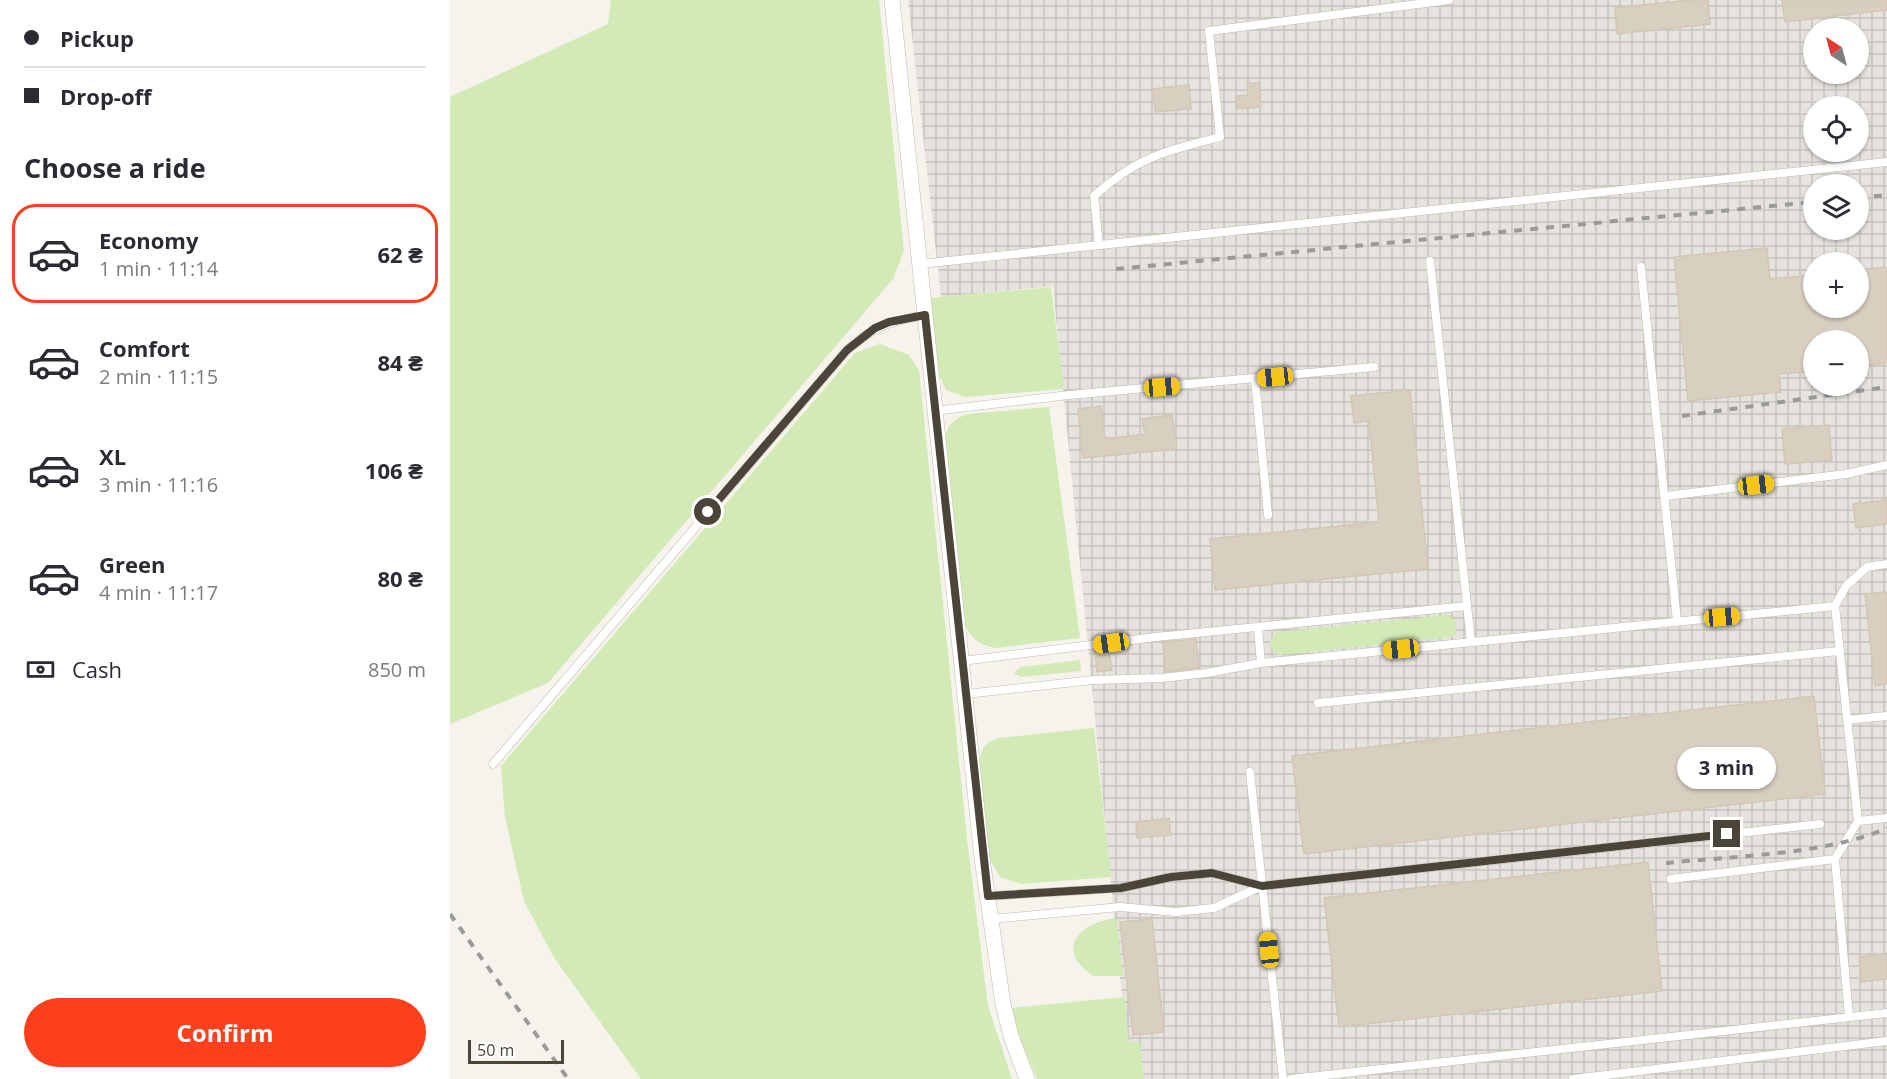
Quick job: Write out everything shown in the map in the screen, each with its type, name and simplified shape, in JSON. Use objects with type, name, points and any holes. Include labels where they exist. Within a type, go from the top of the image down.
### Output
[{"type":"street","points":[[892,0],[934,411],[988,896],[1006,1015],[1027,1079]]},
{"type":"lane","points":[[1099,245],[1094,196],[1119,173],[1158,153],[1220,137],[1209,31],[1449,0]]},
{"type":"lane","points":[[920,264],[1887,162]]},
{"type":"lane","points":[[1430,261],[1471,642]]},
{"type":"lane","points":[[1641,267],[1677,621]]},
{"type":"lane","points":[[493,764],[847,350],[875,328],[889,322],[925,315]]},
{"type":"lane","points":[[934,411],[1069,395],[1374,367]]},
{"type":"lane","points":[[1255,379],[1268,514]]},
{"type":"lane","points":[[1666,496],[1846,474],[1887,465]]},
{"type":"lane","points":[[1850,1017],[1835,859],[1857,821],[1835,606],[1846,586],[1867,567],[1887,564]]},
{"type":"lane","points":[[962,661],[1156,637],[1467,606]]},
{"type":"lane","points":[[966,694],[1092,680],[1184,676],[1261,663],[1835,606]]},
{"type":"lane","points":[[1258,628],[1261,663]]},
{"type":"lane","points":[[1318,703],[1839,651]]},
{"type":"lane","points":[[1847,720],[1887,716]]},
{"type":"lane","points":[[1250,772],[1283,1079]]},
{"type":"lane","points":[[1857,821],[1887,818]]},
{"type":"lane","points":[[991,919],[1120,907],[1176,912],[1214,908],[1262,886],[1820,824]]},
{"type":"lane","points":[[1671,879],[1835,859]]},
{"type":"lane","points":[[988,896],[1121,888],[1171,877],[1212,873],[1262,886]]},
{"type":"lane","points":[[1291,1079],[1887,1012]]},
{"type":"lane","points":[[1573,1079],[1887,1041]]},
{"type":"shaded area","points":[[908,0],[1887,0],[1887,1079],[1130,1079],[1053,286],[941,297]]},
{"type":"green space","points":[[611,0],[879,0],[904,251],[893,279],[548,683],[450,724],[450,97],[608,24]]},
{"type":"green space","points":[[1051,287],[1064,389],[965,397],[946,390],[938,373],[930,298]]},
{"type":"green space","points":[[880,344],[909,355],[919,370],[967,839],[988,1006],[1012,1079],[641,1079],[553,956],[524,901],[505,817],[501,766],[855,353]]},
{"type":"green space","points":[[1049,407],[1080,638],[990,647],[970,634],[964,624],[945,440],[947,430],[952,423],[968,414]]},
{"type":"green space","points":[[1450,615],[1456,623],[1456,634],[1452,637],[1278,655],[1270,647],[1270,641],[1276,632]]},
{"type":"green space","points":[[1080,660],[1081,671],[1021,677],[1015,674],[1015,671],[1021,667]]},
{"type":"green space","points":[[1094,728],[1111,877],[1021,884],[1000,877],[989,858],[978,764],[983,748],[998,738]]},
{"type":"green space","points":[[1116,918],[1123,976],[1093,976],[1081,966],[1075,956],[1073,947],[1076,939],[1091,925]]},
{"type":"green space","points":[[1124,997],[1129,1042],[1140,1042],[1144,1079],[1037,1079],[1018,1035],[1012,1008]]},
{"type":"building","points":[[1708,0],[1710,24],[1617,34],[1615,8]]},
{"type":"building","points":[[1782,0],[1887,0],[1887,10],[1803,18],[1803,20],[1785,22]]},
{"type":"building","points":[[1247,83],[1259,83],[1261,107],[1237,109],[1236,96],[1248,95]]},
{"type":"building","points":[[1189,85],[1191,109],[1155,112],[1153,89]]},
{"type":"building","points":[[1767,248],[1770,279],[1803,276],[1803,318],[1869,318],[1869,269],[1887,267],[1887,363],[1869,365],[1869,330],[1803,330],[1803,372],[1779,374],[1781,392],[1688,401],[1674,257]]},
{"type":"building","points":[[1410,390],[1428,569],[1215,590],[1210,539],[1379,522],[1369,421],[1354,423],[1351,396]]},
{"type":"building","points":[[1101,406],[1105,439],[1145,434],[1142,419],[1172,415],[1177,449],[1083,458],[1078,409]]},
{"type":"building","points":[[1829,425],[1832,460],[1785,464],[1782,429]]},
{"type":"building","points":[[1887,500],[1887,524],[1856,528],[1853,504]]},
{"type":"building","points":[[1887,592],[1887,684],[1875,686],[1865,594]]},
{"type":"building","points":[[1196,639],[1199,668],[1165,672],[1163,642]]},
{"type":"building","points":[[1109,649],[1112,670],[1097,672],[1095,651]]},
{"type":"building","points":[[1814,696],[1825,794],[1304,854],[1292,756]]},
{"type":"building","points":[[1169,818],[1171,835],[1137,838],[1136,822]]},
{"type":"building","points":[[1648,862],[1662,991],[1339,1027],[1324,898]]},
{"type":"building","points":[[1152,919],[1164,1032],[1133,1035],[1120,922]]},
{"type":"building","points":[[1887,954],[1887,979],[1861,982],[1859,957]]},
{"type":"railway","points":[[1869,197],[1887,195]]},
{"type":"railway","points":[[1116,269],[1803,203]]},
{"type":"railway","points":[[1682,416],[1887,387]]},
{"type":"railway","points":[[1666,863],[1808,849],[1863,837],[1887,828]]},
{"type":"railway","points":[[450,914],[568,1079]]},
{"type":"route","points":[[708,512],[847,350],[875,328],[889,322],[925,315],[982,858],[988,896],[1121,888],[1171,877],[1212,873],[1262,886],[1727,834]]}]
